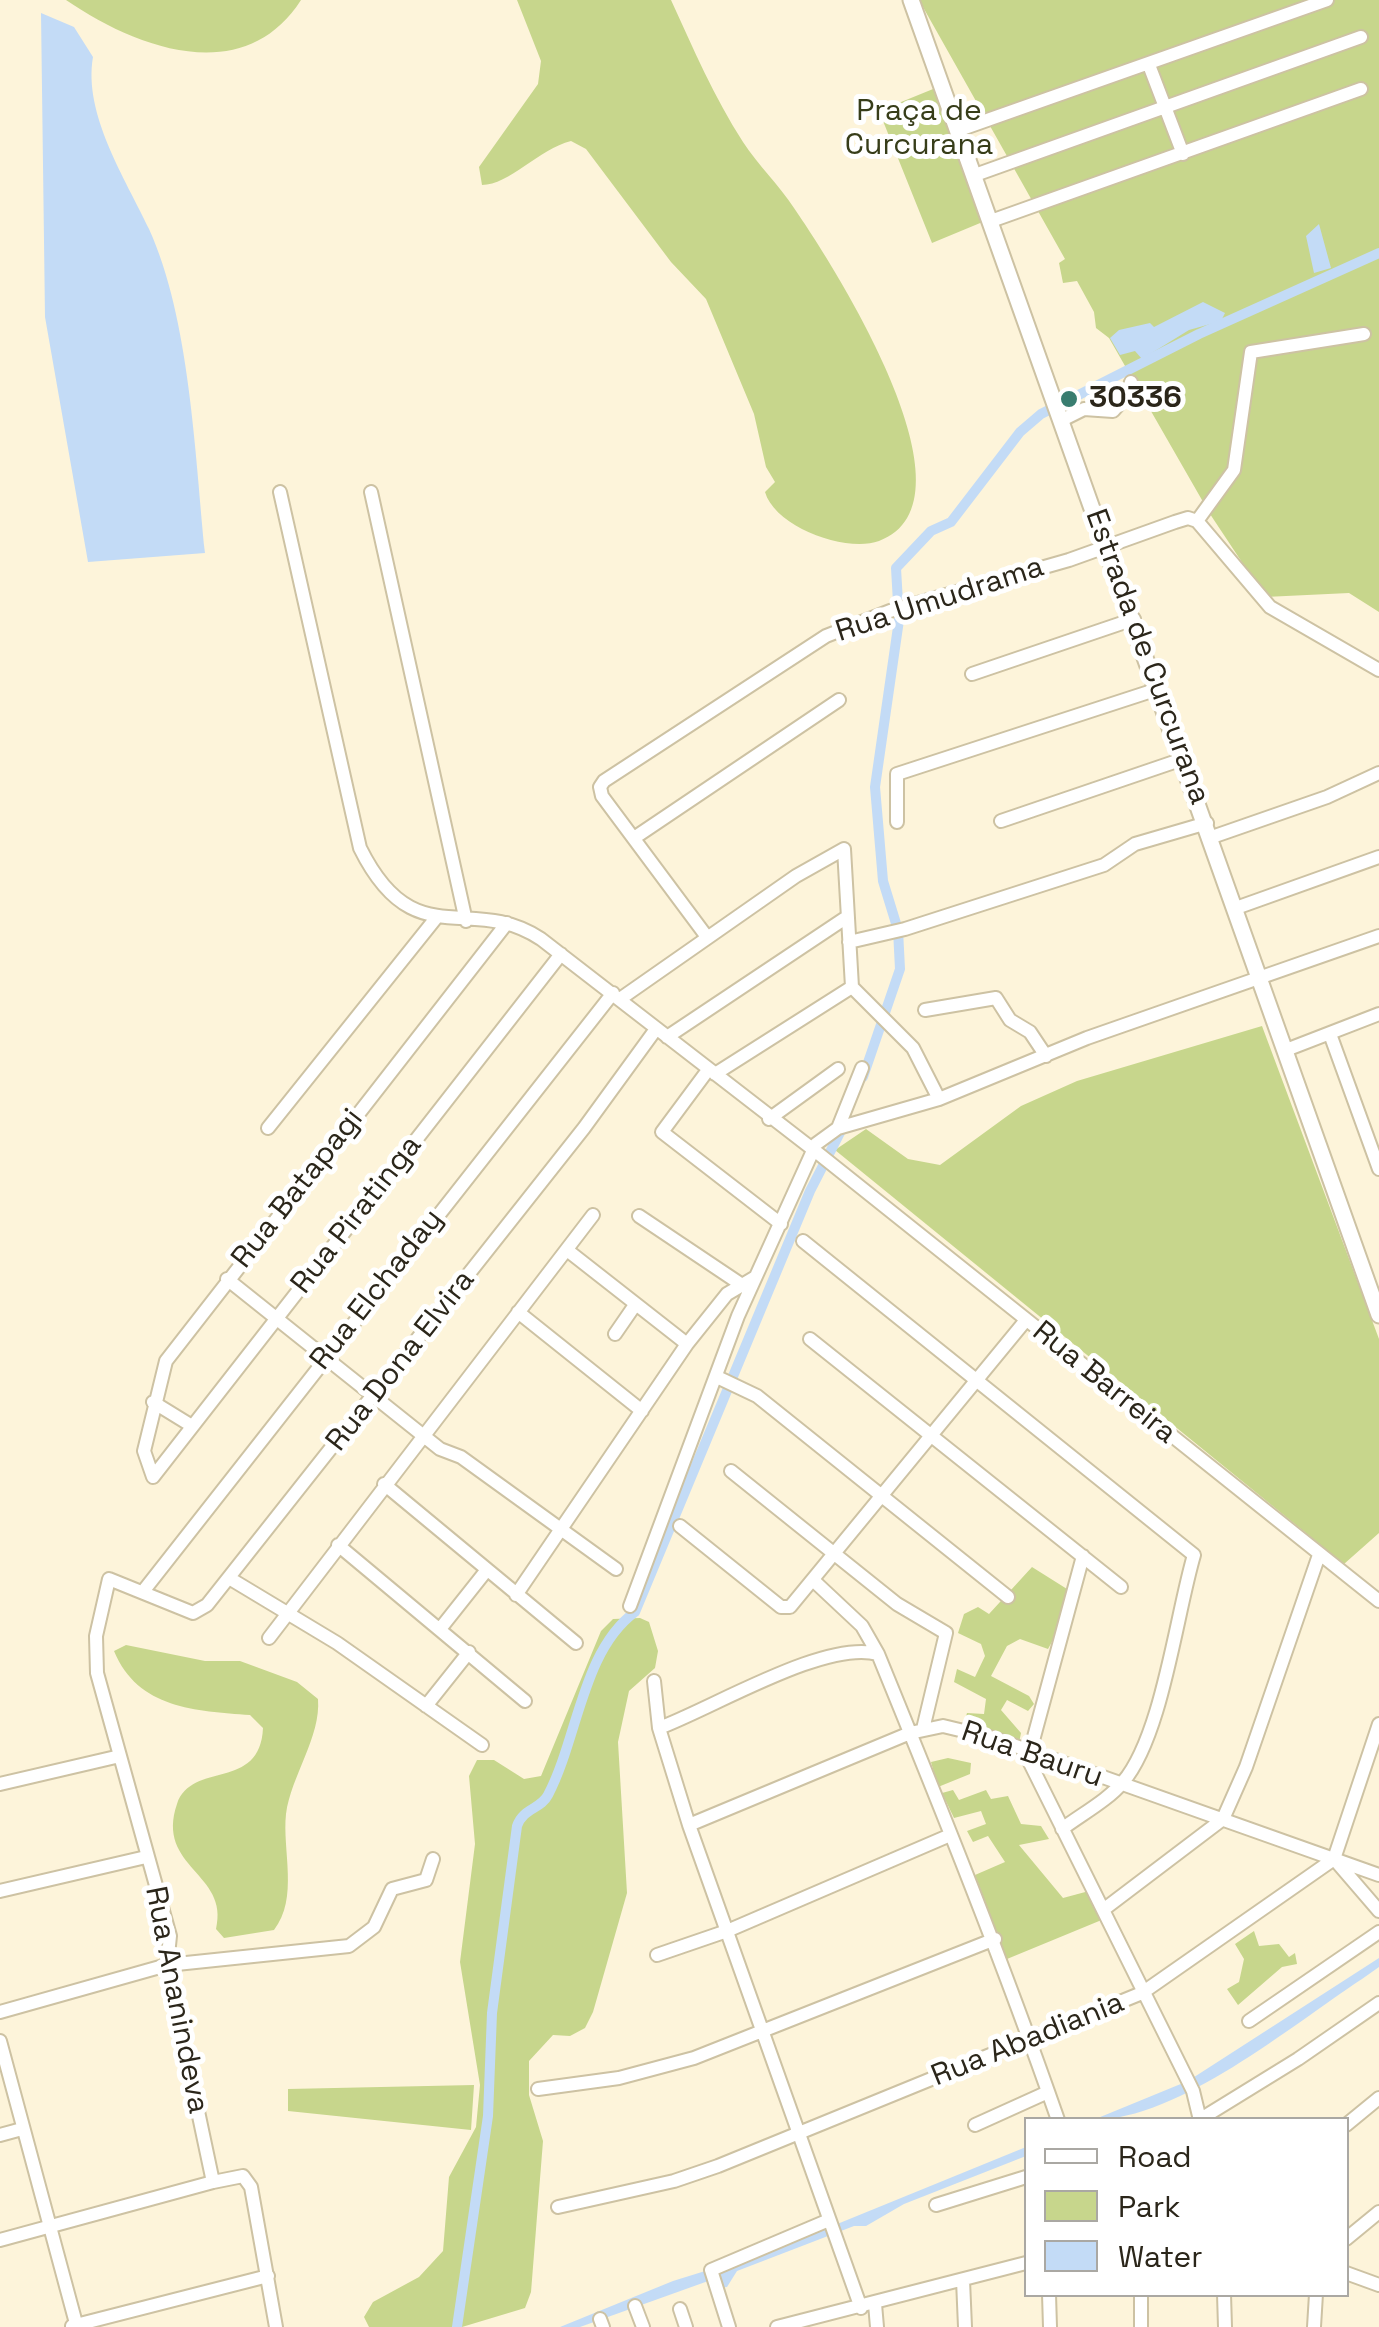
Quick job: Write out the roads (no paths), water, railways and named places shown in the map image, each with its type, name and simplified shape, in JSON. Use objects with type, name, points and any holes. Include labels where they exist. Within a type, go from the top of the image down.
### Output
[{"type":"main road","name":"Estrada de Curcurana","points":[[911,0],[1378,1311]]},
{"type":"street","points":[[959,130],[1326,0]]},
{"type":"street","points":[[975,175],[1361,37]]},
{"type":"street","points":[[1148,65],[1182,154]]},
{"type":"street","points":[[992,222],[1361,90]]},
{"type":"street","points":[[1364,334],[1250,352],[1234,470],[1198,521],[1270,607],[1379,670]]},
{"type":"street","points":[[1061,418],[1084,409],[1113,411],[1128,394],[1131,382]]},
{"type":"street","points":[[268,1128],[436,918],[409,907],[387,890],[360,848],[280,492]]},
{"type":"street","points":[[372,492],[466,921]]},
{"type":"street","name":"Rua Umudrama","points":[[634,838],[600,786],[797,651],[897,609],[1106,547],[1188,518],[1198,521]]},
{"type":"street","points":[[972,674],[1134,619]]},
{"type":"street","points":[[897,822],[897,774],[1158,689]]},
{"type":"street","points":[[707,936],[634,838],[839,700]]},
{"type":"street","points":[[1001,821],[1184,759]]},
{"type":"street","points":[[849,942],[1104,865],[1136,844],[1209,830],[1327,797],[1379,773]]},
{"type":"street","name":"Rua Elchaday","points":[[144,1589],[323,1357],[617,996],[840,849],[844,849],[847,917]]},
{"type":"street","points":[[1236,908],[1379,857]]},
{"type":"street","points":[[847,917],[852,987],[913,1048],[939,1099]]},
{"type":"street","name":"Rua Dona Elvira","points":[[109,1579],[200,1612],[662,1033],[847,917]]},
{"type":"street","name":"Rua Barreira","points":[[436,918],[507,923],[526,929],[561,954],[822,1156],[1379,1601]]},
{"type":"street","name":"Rua Batapagi","points":[[152,1477],[144,1451],[166,1361],[507,923]]},
{"type":"street","points":[[630,1606],[756,1276],[781,1224],[822,1156],[821,1136],[939,1099],[1046,1056],[1379,936]]},
{"type":"street","name":"Rua Piratinga","points":[[152,1477],[561,954]]},
{"type":"street","points":[[781,1224],[662,1132],[712,1072],[852,987]]},
{"type":"street","points":[[925,1010],[996,998],[1010,1020],[1030,1032],[1046,1056]]},
{"type":"street","points":[[1286,1050],[1379,1014]]},
{"type":"street","points":[[1330,1034],[1379,1169]]},
{"type":"street","points":[[838,1128],[862,1068]]},
{"type":"street","points":[[769,1118],[838,1069]]},
{"type":"street","points":[[269,1638],[423,1432],[593,1215]]},
{"type":"street","points":[[639,1216],[739,1284]]},
{"type":"street","points":[[803,1241],[1194,1555],[1150,1728],[1120,1786],[1062,1829]]},
{"type":"street","points":[[567,1250],[687,1344]]},
{"type":"street","points":[[516,1595],[687,1344],[739,1284],[756,1276]]},
{"type":"street","points":[[227,1279],[440,1449],[461,1457],[616,1568]]},
{"type":"street","points":[[615,1334],[635,1305]]},
{"type":"street","points":[[518,1312],[642,1411]]},
{"type":"street","points":[[680,1526],[781,1606],[790,1607],[1026,1320]]},
{"type":"street","points":[[810,1339],[929,1438],[1121,1587]]},
{"type":"street","points":[[716,1377],[757,1396],[1008,1597]]},
{"type":"street","points":[[153,1402],[192,1426]]},
{"type":"street","points":[[731,1471],[911,1614],[948,1636],[917,1731]]},
{"type":"street","points":[[384,1484],[576,1643]]},
{"type":"street","points":[[338,1545],[526,1701]]},
{"type":"street","points":[[1103,1910],[1223,1820],[1246,1767],[1319,1555]]},
{"type":"street","points":[[1084,1556],[1029,1751],[1031,1768],[1193,2091],[1200,2117]]},
{"type":"street","points":[[440,1628],[486,1571]]},
{"type":"street","points":[[230,1578],[482,1746]]},
{"type":"street","name":"Rua Ananindeva","points":[[109,1579],[99,1612],[96,1655],[146,1857],[170,1936],[168,1965],[213,2182]]},
{"type":"street","points":[[814,1581],[862,1626],[917,1731],[948,1836],[995,1939],[1057,2117]]},
{"type":"street","points":[[659,1728],[821,1658],[852,1650],[878,1654]]},
{"type":"street","points":[[426,1706],[468,1652]]},
{"type":"street","points":[[654,1681],[659,1728],[689,1825],[836,2242],[877,2327]]},
{"type":"street","points":[[1379,1724],[1334,1859],[1379,1912]]},
{"type":"street","name":"Rua Bauru","points":[[689,1825],[917,1731],[960,1728],[1379,1875]]},
{"type":"street","points":[[0,1784],[120,1756]]},
{"type":"street","points":[[658,1955],[728,1931],[948,1836]]},
{"type":"street","points":[[0,1892],[146,1857]]},
{"type":"street","points":[[0,2012],[168,1965],[349,1946],[368,1935],[392,1890],[426,1880],[433,1858]]},
{"type":"street","name":"Rua Abadiania","points":[[558,2207],[674,2181],[1030,2042],[1142,1994],[1334,1859]]},
{"type":"street","points":[[1249,2021],[1379,1932]]},
{"type":"street","points":[[538,2089],[652,2071],[995,1939]]},
{"type":"street","points":[[1203,2117],[1379,2002]]},
{"type":"street","points":[[0,2041],[4,2072],[50,2226],[74,2326],[268,2276]]},
{"type":"street","points":[[975,2124],[1048,2092]]},
{"type":"street","points":[[1349,2123],[1379,2098]]},
{"type":"street","points":[[0,2135],[22,2129]]},
{"type":"street","points":[[0,2240],[236,2176],[248,2180],[276,2327]]},
{"type":"street","points":[[936,2205],[1024,2178]]},
{"type":"street","points":[[1349,2237],[1379,2212]]},
{"type":"street","points":[[729,2327],[711,2276],[727,2261],[830,2223]]},
{"type":"street","points":[[777,2327],[1024,2263]]},
{"type":"street","points":[[1349,2274],[1379,2285]]},
{"type":"street","points":[[964,2280],[965,2327]]},
{"type":"street","points":[[1049,2297],[1050,2327]]},
{"type":"street","points":[[1140,2297],[1141,2327]]},
{"type":"street","points":[[1224,2297],[1225,2327]]},
{"type":"street","points":[[1314,2327],[1316,2297]]},
{"type":"street","points":[[636,2306],[643,2327]]},
{"type":"street","points":[[680,2309],[686,2327]]},
{"type":"water","points":[[41,13],[74,27],[93,57],[94,101],[100,123],[163,265],[189,388],[205,553],[88,562],[45,317]]},
{"type":"water","points":[[1319,224],[1331,268],[1314,273],[1306,236]]},
{"type":"water","points":[[1203,302],[1225,313],[1221,321],[1189,330],[1142,359],[1135,351],[1120,355],[1110,338],[1119,330],[1150,323],[1154,327]]},
{"type":"water","points":[[1379,1958],[1379,1967],[1197,2088],[1127,2116],[1100,2117],[1188,2081]]},
{"type":"water","points":[[1024,2148],[1024,2157],[904,2204],[866,2226],[854,2226],[737,2271],[727,2287],[718,2288],[711,2280],[580,2327],[560,2327],[673,2281],[776,2249]]},
{"type":"waterway","points":[[863,1077],[900,969],[898,930],[883,881],[875,787],[899,620],[896,568],[931,531],[951,522],[1020,432],[1041,414],[1199,334],[1379,253]]},
{"type":"waterway","points":[[457,2327],[488,2116],[492,2013],[517,1826],[548,1795],[592,1672],[617,1629],[635,1612],[810,1191],[846,1121]]},
{"type":"place","name":"30336","points":[[1069,399]]},
{"type":"park label","name":"Praça de Curcurana","points":[[919,129]]}]
